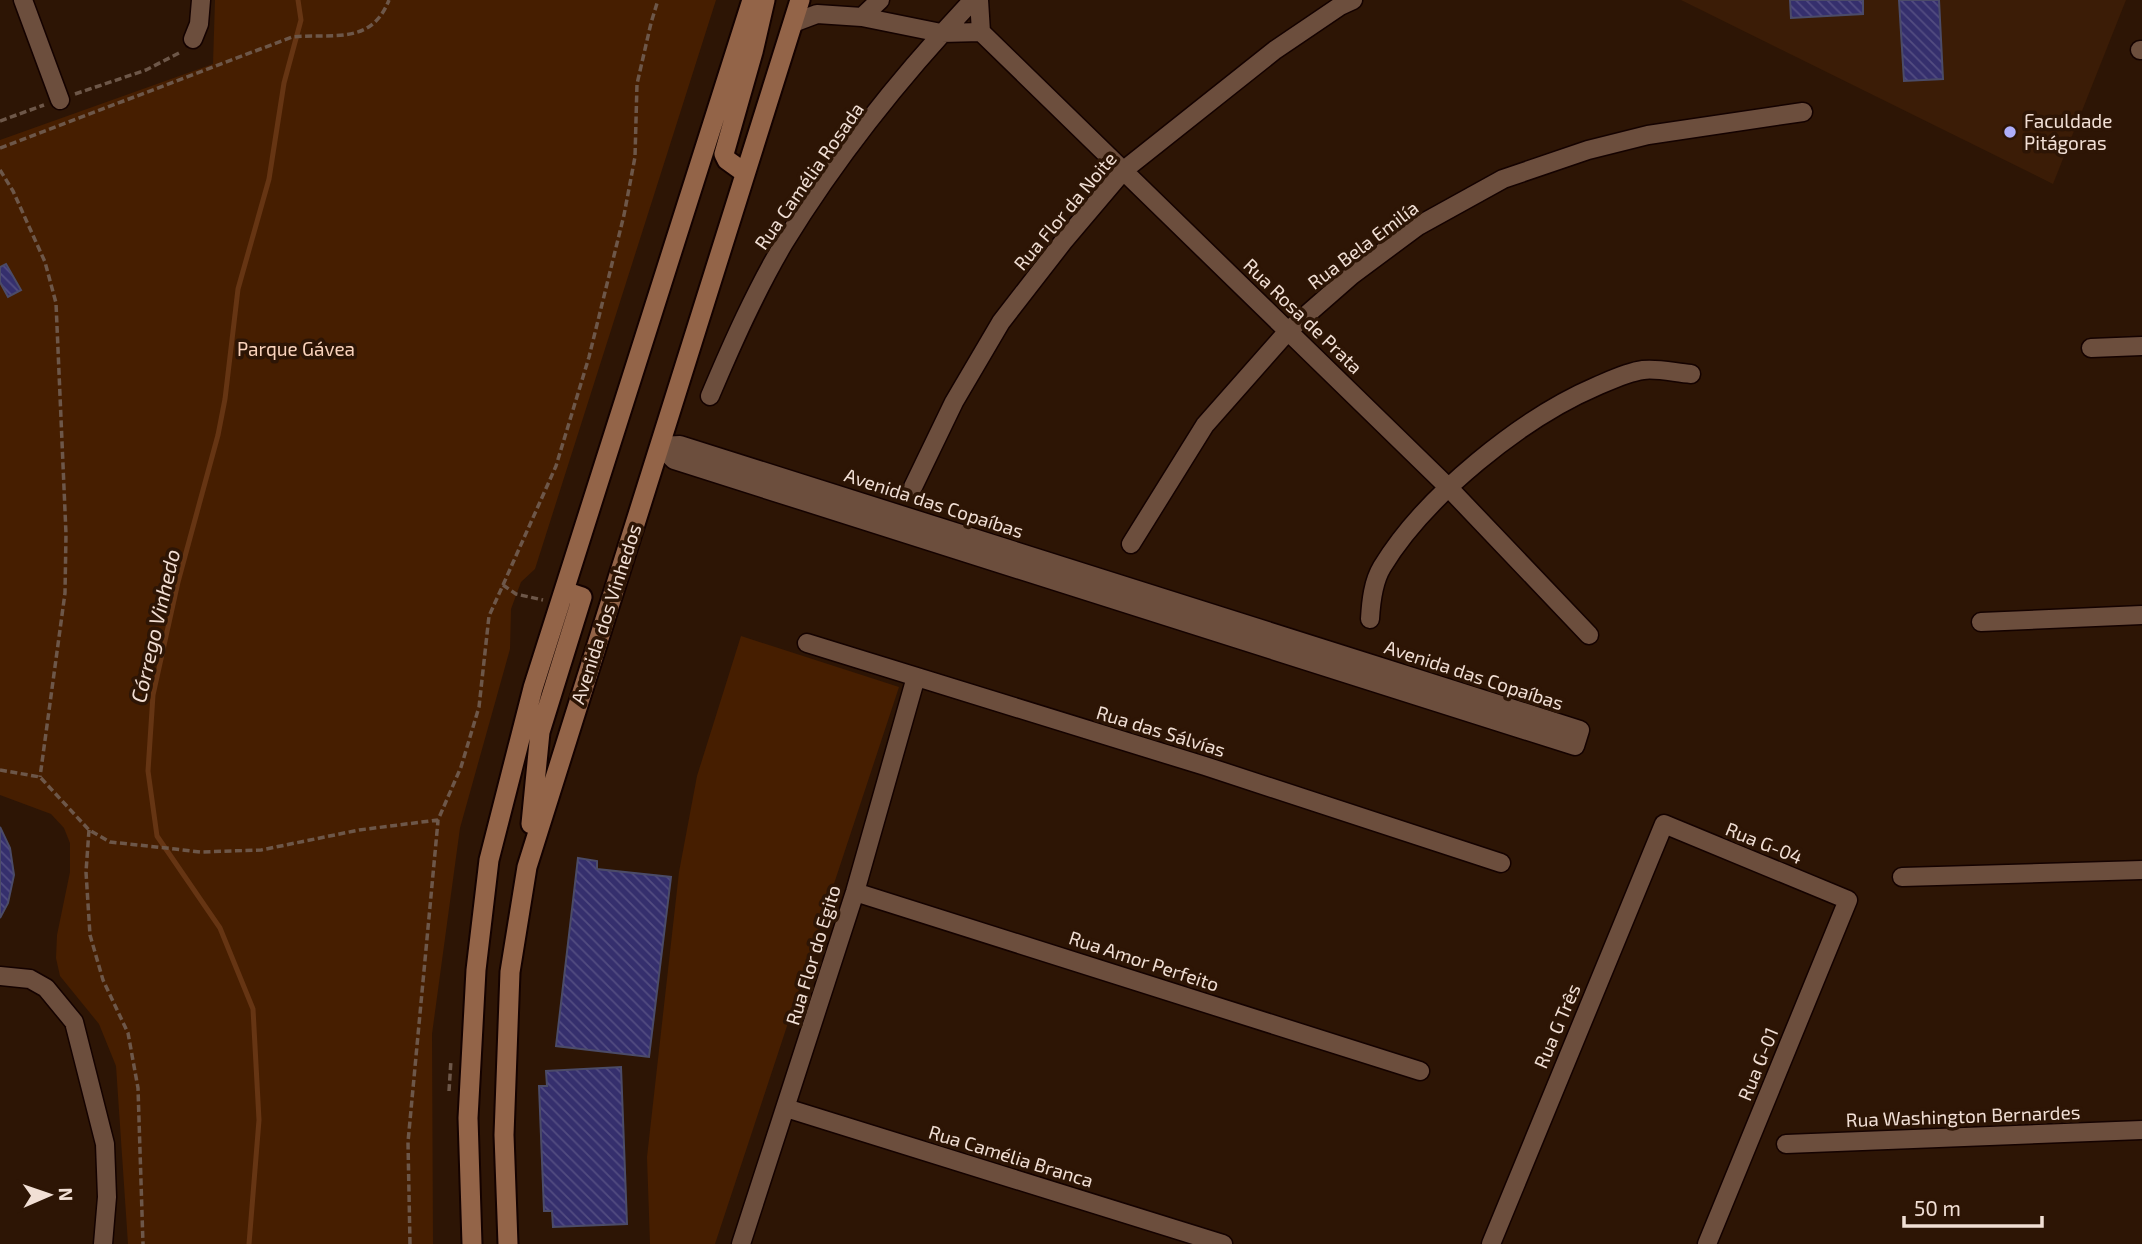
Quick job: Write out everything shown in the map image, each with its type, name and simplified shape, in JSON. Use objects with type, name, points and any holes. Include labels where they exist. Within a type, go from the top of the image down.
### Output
[{"type":"main road","points":[[472,1244],[468,1118],[476,970],[489,860],[533,688],[752,0]]},
{"type":"main road","points":[[744,173],[727,160],[724,153],[765,0]]},
{"type":"main road","name":"Avenida dos Vinhedos","points":[[508,1244],[504,1135],[510,985],[527,867],[800,0]]},
{"type":"main road","points":[[527,867],[540,732],[582,597],[562,597]]},
{"type":"street","points":[[23,0],[60,100]]},
{"type":"street","points":[[193,39],[199,24],[201,0]]},
{"type":"street","points":[[862,17],[880,0]]},
{"type":"street","name":"Rua Camélia Rosada","points":[[709,396],[744,317],[785,243],[844,154],[941,33],[973,0]]},
{"type":"street","points":[[793,23],[819,7],[941,33],[981,32],[979,0]]},
{"type":"street","name":"Rua Flor da Noite","points":[[913,487],[954,402],[1001,322],[1063,242],[1124,170],[1275,50],[1353,0]]},
{"type":"street","name":"Rua Rosa de Prata","points":[[981,32],[1448,487],[1590,635]]},
{"type":"street","name":"Rua Bela Emilía","points":[[1131,544],[1205,425],[1289,331],[1352,275],[1418,226],[1503,179],[1588,150],[1648,135],[1803,112]]},
{"type":"street","points":[[2091,348],[2142,346]]},
{"type":"street","points":[[1370,618],[1372,593],[1381,568],[1408,533],[1448,487],[1542,414],[1611,380],[1644,370],[1691,374]]},
{"type":"street","name":"Avenida das Copaíbas","points":[[680,444],[1580,730],[1575,746],[674,460],[660,446],[680,444]]},
{"type":"street","points":[[1981,622],[2142,615]]},
{"type":"street","name":"Rua das Sálvías","points":[[807,643],[1205,766],[1500,863]]},
{"type":"street","name":"Rua Flor do Egito","points":[[741,1244],[855,892],[916,677]]},
{"type":"street","name":"Rua G-04","points":[[1664,824],[1848,900]]},
{"type":"street","name":"Rua G Três","points":[[1490,1244],[1664,824]]},
{"type":"street","points":[[1902,877],[2142,870]]},
{"type":"street","name":"Rua Amor Perfeito","points":[[855,892],[1420,1071]]},
{"type":"street","name":"Rua G-01","points":[[1707,1244],[1848,900]]},
{"type":"street","points":[[3,975],[30,979],[46,988],[74,1022],[105,1144],[107,1197],[103,1244]]},
{"type":"street","name":"Rua Camélia Branca","points":[[786,1108],[1223,1244]]},
{"type":"street","name":"Rua Washington Bernardes","points":[[1786,1144],[2142,1130]]},
{"type":"path","points":[[0,148],[292,37],[358,33],[376,23],[389,0]]},
{"type":"path","points":[[410,1244],[408,1142],[438,820],[461,767],[478,707],[488,616],[556,466],[589,357],[635,157],[638,84],[658,0]]},
{"type":"path","points":[[0,121],[146,69],[181,53],[193,39]]},
{"type":"path","points":[[0,170],[13,191],[45,262],[56,303],[66,534],[65,593],[40,777]]},
{"type":"path","points":[[503,585],[516,594],[562,597]]},
{"type":"path","points":[[0,770],[40,777],[89,830],[110,842],[200,852],[261,850],[359,830],[438,820]]},
{"type":"path","points":[[89,830],[86,872],[90,935],[103,980],[128,1033],[138,1088],[143,1244]]},
{"type":"shaded area","name":"Faculdade Pitágoras","points":[[1681,0],[2126,0],[2053,184]]},
{"type":"green space","name":"Parque Gávea","points":[[215,0],[716,0],[535,569],[521,582],[511,609],[510,649],[460,828],[432,1034],[433,1244],[128,1244],[116,1066],[99,1024],[60,976],[56,958],[57,935],[70,872],[70,843],[64,828],[51,814],[0,795],[0,140],[213,64]]},
{"type":"green space","points":[[741,636],[899,687],[715,1244],[650,1244],[647,1157],[679,872],[697,776]]},
{"type":"building","points":[[1790,0],[1863,0],[1863,14],[1791,18]]},
{"type":"building","points":[[1899,0],[1939,0],[1943,79],[1904,81]]},
{"type":"building","points":[[6,264],[21,290],[8,297],[0,282],[0,267]]},
{"type":"building","points":[[0,827],[10,848],[14,875],[8,903],[0,918]]},
{"type":"building","points":[[578,858],[597,861],[597,869],[671,877],[649,1057],[556,1046]]},
{"type":"building","points":[[621,1067],[627,1224],[553,1227],[552,1211],[544,1211],[539,1086],[547,1086],[546,1071]]},
{"type":"waterway","name":"Córrego Vinhedo","points":[[249,1244],[259,1120],[253,1009],[220,928],[157,836],[148,771],[153,695],[178,582],[218,435],[238,289],[269,179],[284,83],[301,20],[298,0]]},
{"type":"place","name":"Faculdade Pitágoras","points":[[2010,132]]}]
